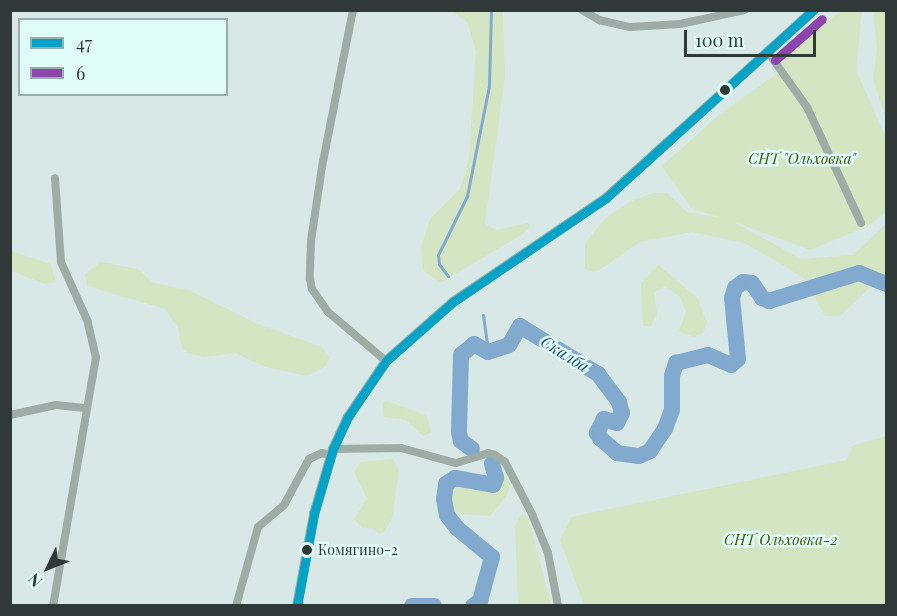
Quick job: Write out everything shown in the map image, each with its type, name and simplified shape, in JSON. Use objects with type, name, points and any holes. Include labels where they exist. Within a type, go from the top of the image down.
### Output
[{"type":"street","points":[[353,10],[322,167],[311,241],[310,279],[312,289],[328,312],[386,362]]},
{"type":"street","points":[[582,10],[598,20],[630,27],[680,24],[745,10]]},
{"type":"street","points":[[297,606],[314,514],[332,452],[353,409],[386,362],[453,302],[606,198],[809,12]]},
{"type":"street","points":[[767,51],[807,107],[861,223]]},
{"type":"street","points":[[53,606],[87,408],[94,343],[62,262],[55,178]]},
{"type":"street","points":[[10,415],[56,405],[87,408]]},
{"type":"street","points":[[236,606],[258,527],[284,505],[309,459],[322,453],[401,448],[456,464],[488,453],[505,462],[521,489],[548,553],[558,606]]},
{"type":"green space","points":[[452,11],[503,11],[505,76],[485,224],[496,230],[528,223],[530,226],[523,234],[440,283],[423,270],[421,247],[430,219],[460,189],[469,158],[476,52],[468,23]]},
{"type":"green space","name":"СНТ \"Ольховка\"","points":[[841,11],[862,11],[856,70],[886,138],[886,212],[868,226],[810,250],[732,221],[801,259],[853,255],[886,224],[886,284],[879,279],[840,316],[825,316],[804,278],[745,243],[692,232],[640,242],[601,269],[593,272],[585,269],[585,243],[607,217],[632,201],[654,193],[667,193],[687,212],[721,218],[691,208],[662,166],[719,115],[779,72],[777,60]]},
{"type":"green space","points":[[873,11],[886,11],[886,119],[873,79],[877,47]]},
{"type":"green space","points":[[11,251],[51,264],[56,282],[45,284],[11,271]]},
{"type":"green space","points":[[101,262],[138,269],[153,283],[189,290],[258,324],[322,347],[329,357],[326,366],[307,376],[265,367],[235,353],[203,357],[189,353],[182,349],[178,328],[165,309],[87,286],[85,274]]},
{"type":"green space","points":[[659,265],[698,299],[707,323],[703,333],[694,337],[679,331],[686,312],[680,297],[665,286],[654,293],[657,314],[651,326],[643,326],[641,283]]},
{"type":"green space","points":[[387,401],[427,416],[431,433],[423,436],[406,420],[384,417],[383,403]]},
{"type":"green space","name":"СНТ Ольховка-2","points":[[886,436],[886,605],[584,605],[560,540],[571,517],[847,460],[852,446]]},
{"type":"green space","points":[[393,459],[399,470],[392,518],[385,531],[379,534],[372,528],[362,528],[354,519],[367,499],[354,472],[361,462]]},
{"type":"green space","points":[[506,475],[510,485],[507,495],[490,516],[460,514],[451,508],[449,500],[455,486],[494,489]]},
{"type":"green space","points":[[520,515],[526,515],[531,527],[551,605],[518,605],[515,526]]},
{"type":"waterway","points":[[448,276],[439,264],[438,255],[467,196],[489,86],[491,10]]},
{"type":"waterway","name":"Скалба","points":[[472,449],[461,441],[459,432],[461,355],[474,344],[488,352],[509,345],[520,326],[598,374],[619,402],[622,413],[617,423],[604,419],[597,433],[617,453],[639,456],[650,451],[665,429],[672,410],[672,376],[676,363],[708,355],[731,365],[738,359],[732,298],[735,288],[743,282],[752,283],[762,298],[769,301],[859,273],[886,284]]},
{"type":"waterway","points":[[483,315],[488,352]]},
{"type":"waterway","name":"Скалба","points":[[473,606],[480,601],[492,557],[457,528],[447,515],[444,499],[446,484],[455,478],[493,485],[496,478],[492,464]]},
{"type":"waterway","name":"Скалба","points":[[412,606],[434,606]]},
{"type":"transit line","name":"47","points":[[297,606],[314,514],[333,449],[348,417],[386,361],[453,302],[606,198],[813,10]]},
{"type":"transit line","name":"6","points":[[775,60],[822,19]]},
{"type":"place","name":"Комягино-2","points":[[307,550]]}]
